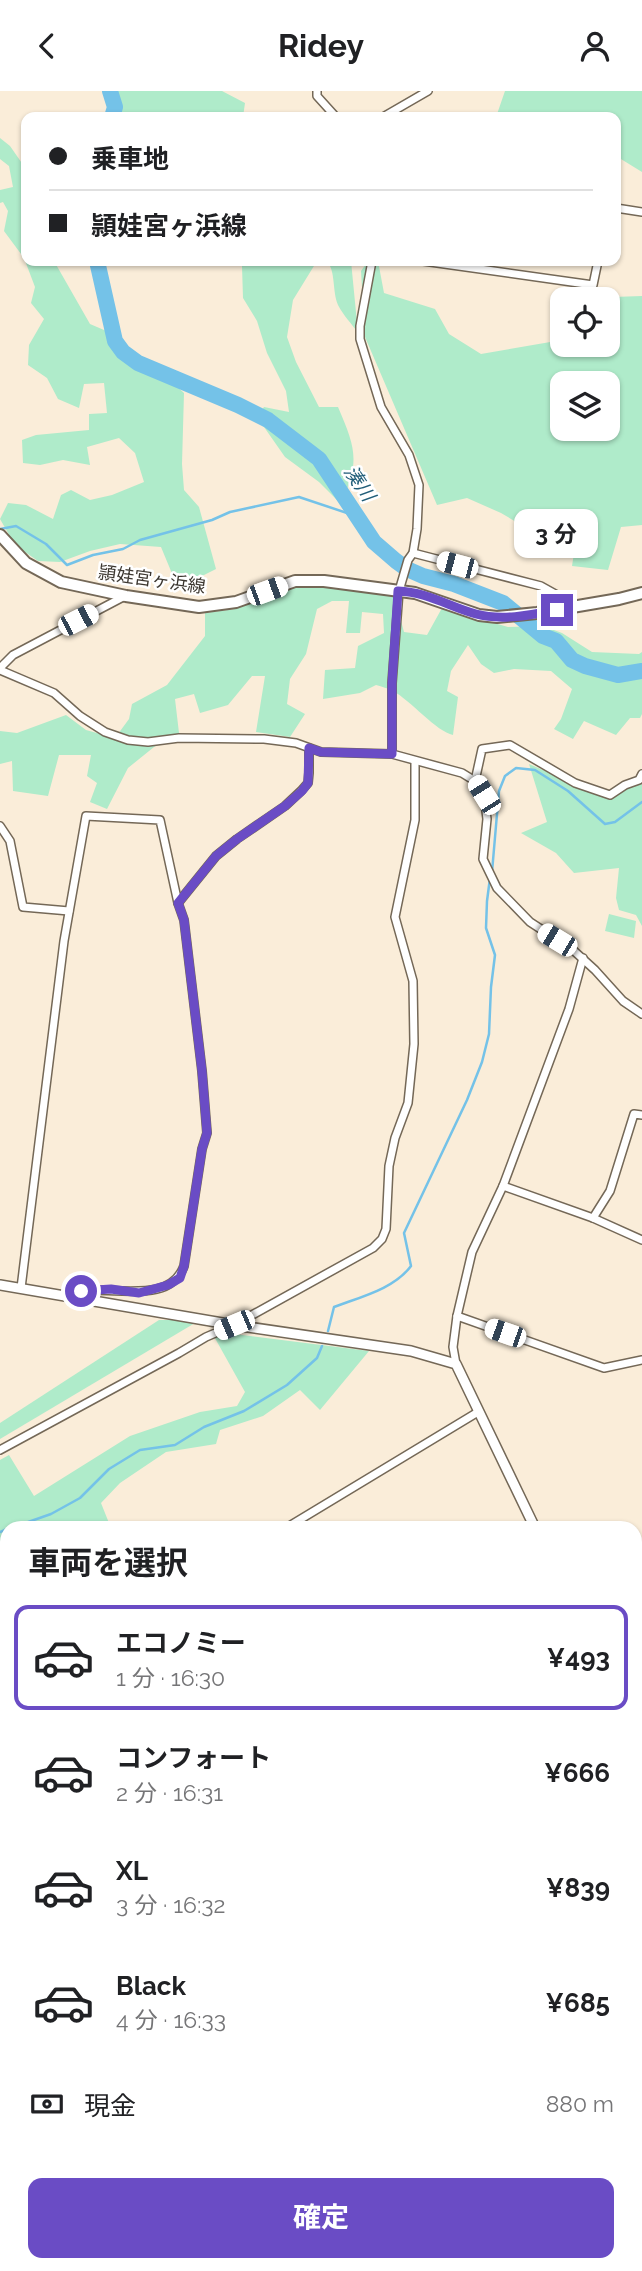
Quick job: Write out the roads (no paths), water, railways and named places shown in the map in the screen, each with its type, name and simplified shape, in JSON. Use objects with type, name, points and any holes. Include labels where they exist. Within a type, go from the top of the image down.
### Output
[{"type":"main road","name":"頴娃宮ヶ浜線","points":[[3,538],[26,563],[61,582],[126,596],[199,607],[236,602],[295,581],[324,581],[415,593],[478,615],[497,617],[537,614],[642,593]]},
{"type":"street","points":[[317,91],[317,96],[331,112]]},
{"type":"street","points":[[394,112],[428,91]]},
{"type":"street","points":[[621,209],[642,212]]},
{"type":"street","points":[[371,266],[360,339],[382,407],[409,455],[419,485],[418,529],[398,591],[392,683],[392,754]]},
{"type":"street","points":[[458,266],[593,285],[597,266]]},
{"type":"street","points":[[410,557],[526,581],[578,606]]},
{"type":"street","points":[[126,596],[13,655],[0,669],[54,693],[80,716],[105,732],[128,740],[148,742],[179,738],[264,739],[296,743],[321,752],[392,754],[462,773],[475,782],[484,795],[487,819],[483,859],[494,883],[530,922],[583,958],[623,1001],[642,1014]]},
{"type":"street","points":[[475,782],[482,749],[510,745],[575,783],[610,795],[639,779],[642,774]]},
{"type":"street","points":[[178,903],[216,856],[302,791],[308,783],[309,748]]},
{"type":"street","points":[[0,1450],[373,1248],[382,1238],[386,1229],[389,1166],[395,1138],[408,1103],[414,1044],[414,981],[395,916],[415,820],[415,761]]},
{"type":"street","points":[[21,1288],[69,911],[86,816],[160,820],[184,920],[207,1133],[202,1149],[184,1266],[180,1278],[168,1285],[139,1293],[111,1289],[73,1292],[64,1296]]},
{"type":"street","points":[[0,826],[10,841],[23,907],[69,911]]},
{"type":"street","points":[[532,1521],[456,1364],[453,1347],[457,1316],[472,1252],[503,1186],[569,1009],[583,958]]},
{"type":"street","points":[[593,1218],[610,1191],[634,1114],[642,1115]]},
{"type":"street","points":[[503,1186],[593,1218],[642,1240]]},
{"type":"street","points":[[0,1285],[234,1325],[411,1351],[456,1364]]},
{"type":"street","points":[[457,1316],[604,1368],[642,1360]]},
{"type":"street","points":[[298,1521],[478,1412]]},
{"type":"waterway","name":"湊川","points":[[110,91],[115,107],[114,112]]},
{"type":"waterway","name":"湊川","points":[[98,266],[115,341],[123,352],[138,363],[268,420],[319,459],[374,542],[396,561],[423,576],[454,584],[503,603],[543,636],[556,641],[572,660],[585,666],[618,675],[642,671]]},
{"type":"waterway","points":[[0,529],[16,526],[46,544],[67,565],[93,555],[123,549],[140,540],[212,520],[230,512],[299,497],[359,517]]},
{"type":"waterway","points":[[492,872],[499,791],[505,776],[516,768],[535,770],[568,791],[605,824],[615,822],[642,802]]},
{"type":"waterway","points":[[328,1331],[334,1307],[386,1286],[411,1266],[404,1233],[467,1100],[482,1062],[489,1034],[495,955],[486,928],[490,878]]},
{"type":"waterway","points":[[31,1521],[51,1514],[80,1498],[109,1469],[140,1450],[175,1445],[204,1427],[244,1411],[287,1385],[317,1358],[322,1346]]}]
